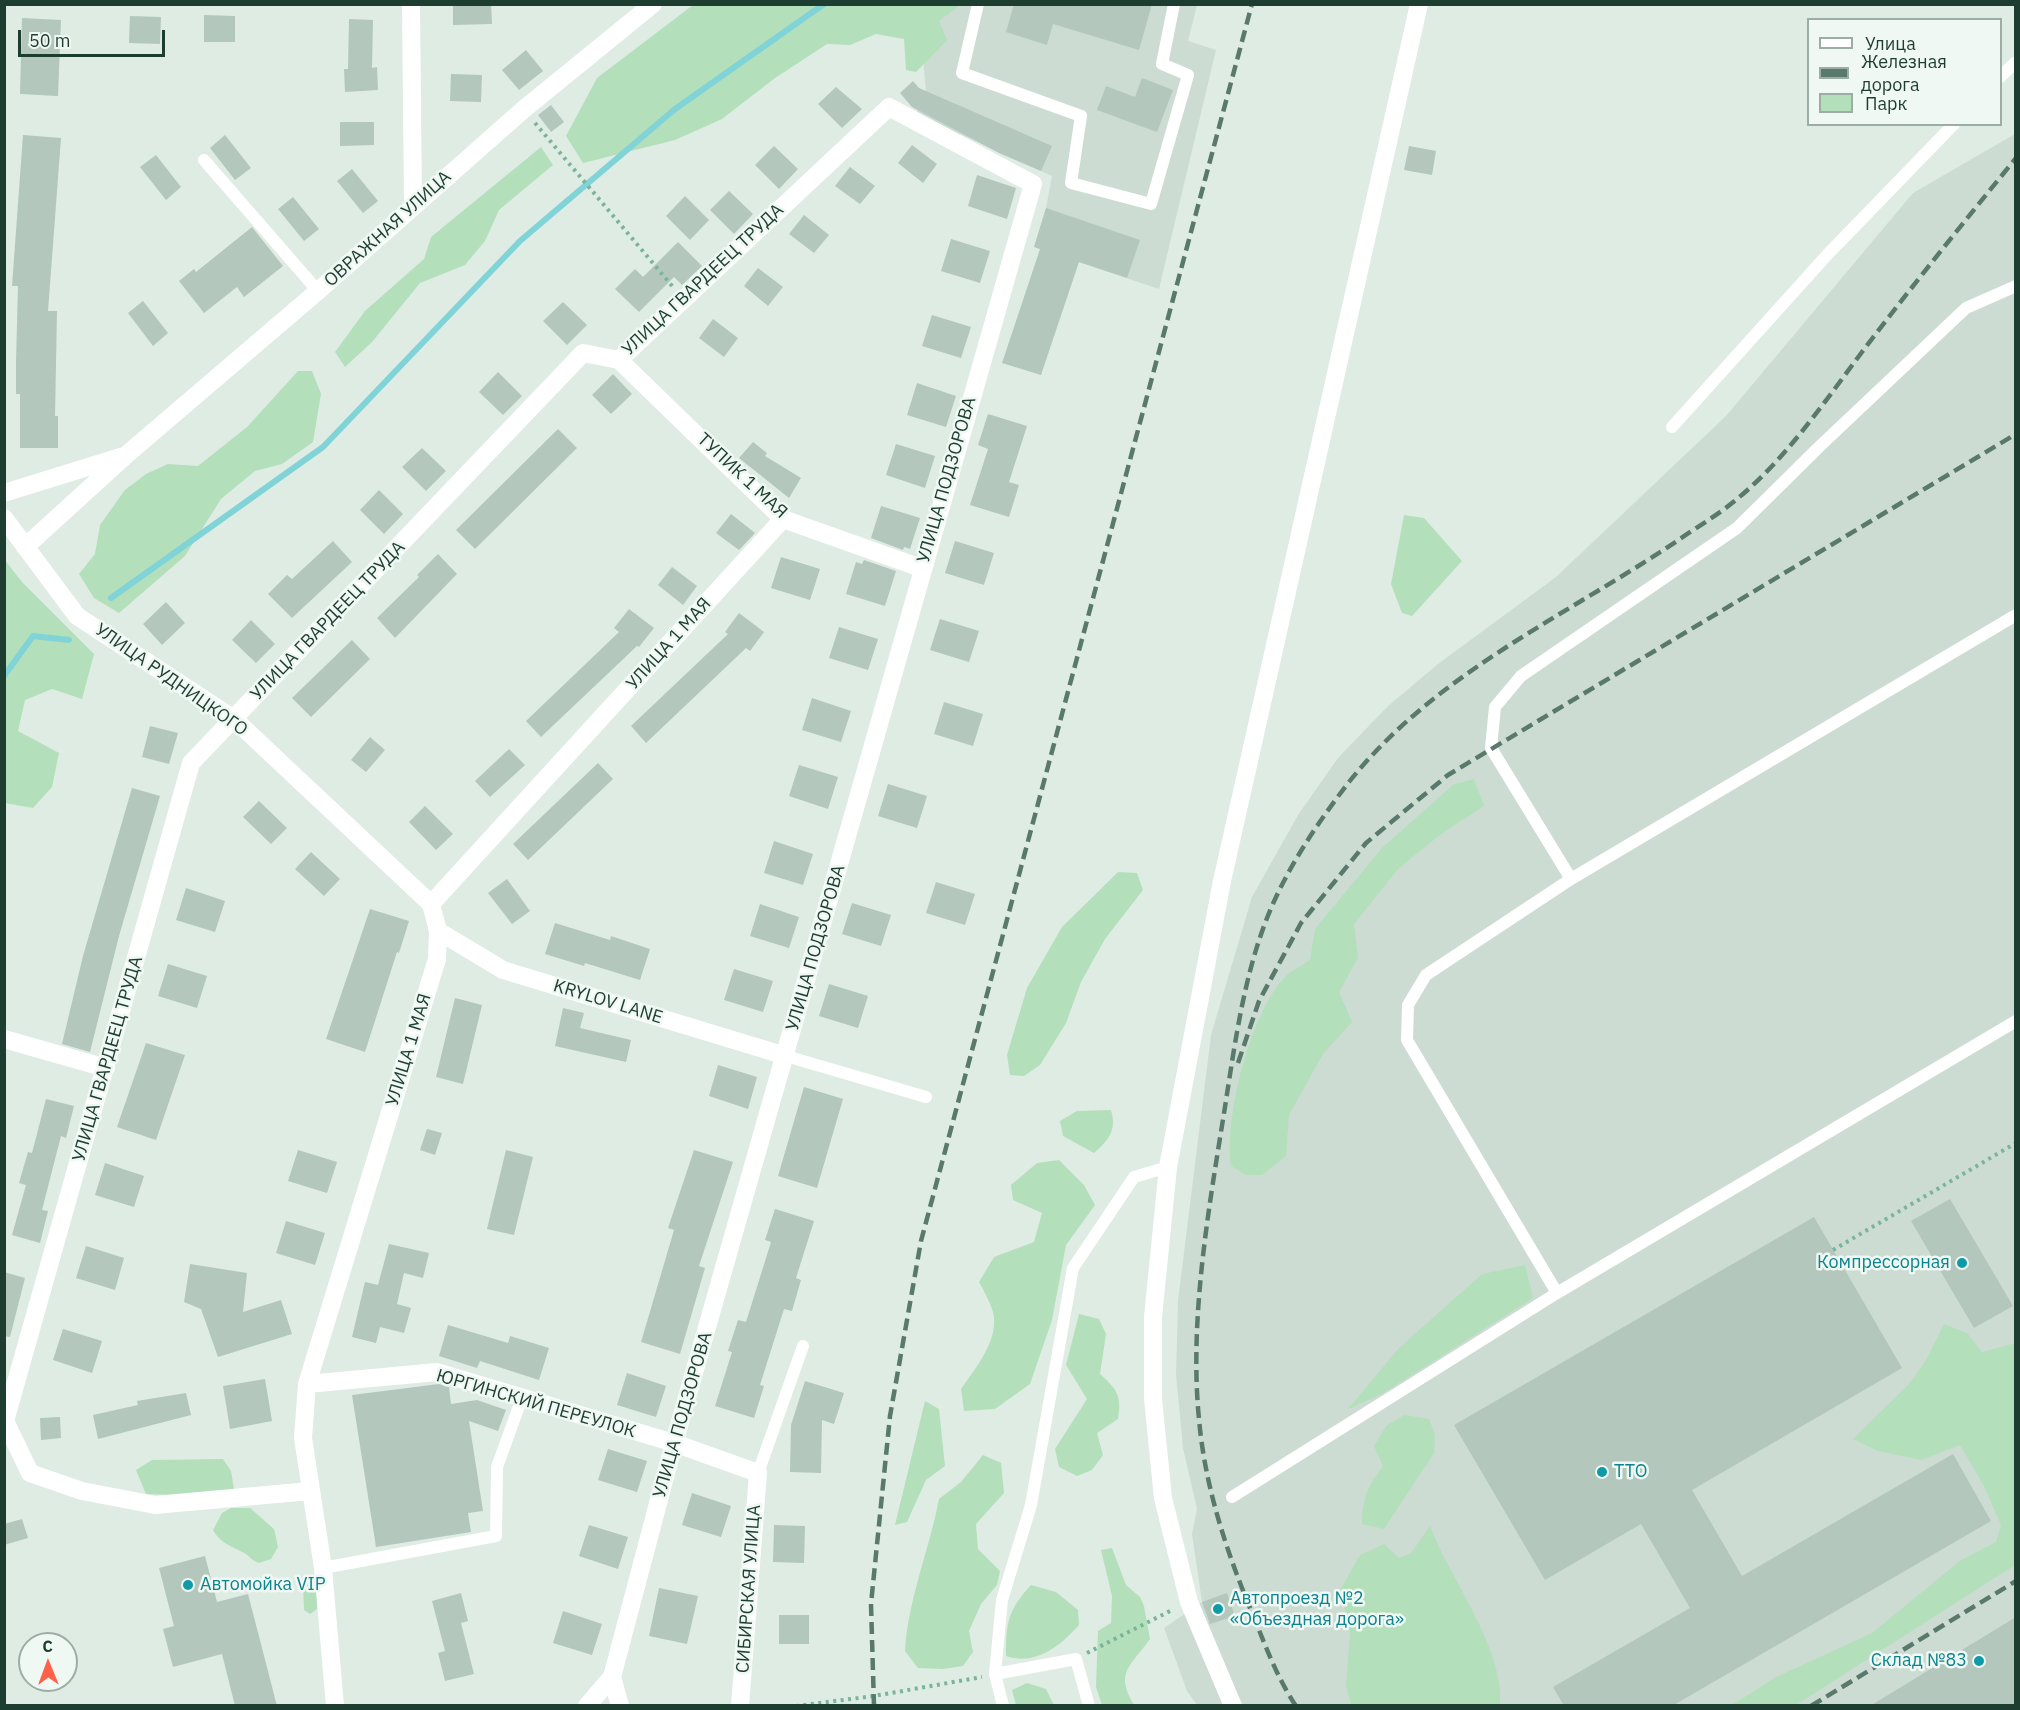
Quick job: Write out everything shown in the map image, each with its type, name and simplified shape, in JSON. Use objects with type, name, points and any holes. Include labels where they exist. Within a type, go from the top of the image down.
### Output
[{"type":"street","points":[[411,4],[414,206]]},
{"type":"street","name":"ОВРАЖНАЯ УЛИЦА","points":[[25,548],[125,456],[318,291],[524,109],[653,4]]},
{"type":"street","points":[[1233,1706],[1189,1602],[1163,1498],[1153,1399],[1153,1317],[1168,1167],[1222,881],[1419,4]]},
{"type":"street","name":"УЛИЦА ГВАРДЕЕЦ ТРУДА","points":[[310,1491],[155,1505],[82,1491],[30,1473],[5,1421],[191,763],[583,353],[619,360],[889,107],[1033,184]]},
{"type":"street","name":"УЛИЦА ПОДЗОРОВА","points":[[587,1706],[612,1677],[674,1443],[786,1056],[921,568],[1033,184]]},
{"type":"street","name":"ТУПИК 1 МАЯ","points":[[619,360],[783,519],[921,568]]},
{"type":"street","name":"ОВРАЖНАЯ УЛИЦА","points":[[4,493],[125,456]]},
{"type":"street","name":"УЛИЦА РУДНИЦКОГО","points":[[4,518],[77,615],[234,719],[431,904]]},
{"type":"street","name":"УЛИЦА 1 МАЯ","points":[[335,1706],[323,1568],[303,1438],[307,1384],[437,959],[438,931],[431,904],[783,519]]},
{"type":"street","name":"KRYLOV LANE","points":[[438,931],[503,970],[786,1056]]},
{"type":"street","points":[[4,1039],[106,1068]]},
{"type":"street","name":"ЮРГИНСКИЙ ПЕРЕУЛОК","points":[[307,1384],[436,1372],[674,1443],[758,1473]]},
{"type":"street","name":"СИБИРСКАЯ УЛИЦА","points":[[740,1706],[758,1473]]},
{"type":"street","points":[[612,1677],[620,1706]]},
{"type":"lane","points":[[978,4],[962,73],[1081,116],[1071,183],[1151,204],[1188,75],[1162,64],[1174,4]]},
{"type":"lane","points":[[2002,76],[2016,62]]},
{"type":"lane","points":[[1672,427],[1827,255],[1952,126]]},
{"type":"lane","points":[[204,160],[318,291]]},
{"type":"lane","points":[[1570,879],[1491,748],[1495,707],[1521,676],[1737,528],[1966,308],[2016,286]]},
{"type":"lane","points":[[1557,1293],[1407,1040],[1408,1005],[1426,975],[1570,879],[2016,615]]},
{"type":"lane","points":[[1232,1497],[1557,1293],[2016,1021]]},
{"type":"lane","points":[[786,1056],[926,1096]]},
{"type":"lane","points":[[1003,1706],[995,1674],[1002,1600],[1031,1504],[1073,1268],[1134,1177],[1168,1167]]},
{"type":"lane","points":[[758,1473],[803,1346]]},
{"type":"lane","points":[[323,1568],[496,1536],[497,1467],[522,1398]]},
{"type":"lane","points":[[995,1674],[1076,1659],[1089,1706]]},
{"type":"path","points":[[524,109],[592,194],[683,298]]},
{"type":"path","points":[[1833,1250],[2016,1143]]},
{"type":"path","points":[[1076,1659],[1189,1602]]},
{"type":"path","points":[[796,1706],[874,1696],[995,1674]]},
{"type":"shaded area","points":[[918,5],[1197,5],[1188,41],[1216,50],[1159,289],[1034,247],[1046,208],[1052,176],[916,114],[926,91]]},
{"type":"shaded area","points":[[2015,134],[2015,1705],[1197,1705],[1187,1691],[1164,1628],[1202,1602],[1192,1534],[1197,1509],[1183,1448],[1176,1374],[1178,1301],[1211,1035],[1252,897],[1298,815],[1338,758],[1388,706],[1438,664],[1556,577],[1726,416],[1913,193]]},
{"type":"green space","points":[[693,5],[960,5],[939,21],[947,40],[916,72],[906,70],[904,39],[876,34],[850,45],[827,44],[775,78],[722,119],[675,140],[583,163],[566,136],[597,78]]},
{"type":"green space","points":[[541,147],[553,165],[499,210],[485,241],[465,265],[420,283],[372,342],[345,367],[335,352],[365,311],[424,259],[431,237]]},
{"type":"green space","points":[[298,371],[312,371],[321,394],[313,442],[282,464],[255,471],[221,499],[185,556],[119,613],[94,598],[79,574],[95,554],[100,525],[125,490],[146,474],[168,464],[198,466],[247,427]]},
{"type":"green space","points":[[1404,515],[1424,518],[1462,561],[1412,616],[1402,613],[1391,584]]},
{"type":"green space","points":[[4,559],[22,582],[94,654],[82,699],[52,689],[25,700],[18,731],[59,753],[52,787],[33,808],[5,803]]},
{"type":"green space","points":[[1474,779],[1484,806],[1441,834],[1398,869],[1354,924],[1358,958],[1339,992],[1352,1022],[1323,1054],[1289,1115],[1286,1156],[1262,1175],[1246,1175],[1231,1166],[1232,1121],[1242,1068],[1260,1017],[1271,996],[1286,976],[1310,960],[1315,929],[1382,848],[1454,784]]},
{"type":"green space","points":[[1118,872],[1137,873],[1143,890],[1105,939],[1081,982],[1066,1023],[1040,1065],[1024,1076],[1010,1075],[1007,1055],[1027,988],[1062,927]]},
{"type":"green space","points":[[1111,1110],[1112,1129],[1104,1144],[1094,1153],[1063,1136],[1060,1121],[1077,1111]]},
{"type":"green space","points":[[1059,1160],[1084,1185],[1095,1205],[1066,1245],[1052,1320],[1030,1384],[995,1409],[964,1411],[961,1389],[985,1353],[993,1333],[992,1308],[979,1282],[994,1257],[1034,1242],[1042,1213],[1013,1200],[1011,1185],[1037,1163]]},
{"type":"green space","points":[[1525,1265],[1533,1298],[1382,1394],[1348,1409],[1399,1348],[1482,1274]]},
{"type":"green space","points":[[1079,1314],[1099,1319],[1106,1334],[1100,1374],[1111,1384],[1119,1399],[1119,1404],[1118,1419],[1097,1433],[1103,1455],[1092,1470],[1077,1476],[1059,1467],[1055,1449],[1087,1399],[1066,1365]]},
{"type":"green space","points":[[1944,1324],[1967,1333],[1982,1352],[2015,1343],[2015,1565],[1796,1705],[1732,1705],[1776,1677],[1872,1633],[1961,1560],[1996,1542],[2001,1525],[1984,1486],[1960,1445],[1921,1460],[1878,1451],[1853,1439],[1909,1384],[1925,1362]]},
{"type":"green space","points":[[925,1401],[939,1409],[945,1466],[926,1480],[907,1522],[895,1525]]},
{"type":"green space","points":[[1404,1415],[1429,1419],[1435,1435],[1434,1453],[1384,1529],[1362,1524],[1367,1493],[1383,1466],[1374,1446],[1386,1426]]},
{"type":"green space","points":[[983,1455],[1001,1463],[1004,1493],[976,1524],[978,1549],[1000,1571],[997,1585],[981,1604],[969,1631],[973,1652],[963,1666],[943,1669],[918,1668],[905,1651],[907,1632],[914,1594],[939,1499],[961,1482]]},
{"type":"green space","points":[[223,1459],[231,1471],[234,1489],[198,1496],[146,1494],[136,1470],[152,1460]]},
{"type":"green space","points":[[231,1508],[250,1508],[274,1529],[278,1547],[271,1559],[259,1563],[219,1538],[213,1530],[222,1513]]},
{"type":"green space","points":[[1430,1526],[1474,1614],[1494,1661],[1499,1683],[1500,1705],[1351,1705],[1346,1686],[1350,1633],[1340,1590],[1360,1555],[1384,1544],[1399,1558],[1411,1553]]},
{"type":"green space","points":[[1112,1548],[1126,1585],[1140,1597],[1144,1606],[1150,1639],[1131,1663],[1125,1677],[1125,1685],[1134,1705],[1102,1705],[1096,1687],[1098,1631],[1111,1623],[1112,1596],[1101,1550]]},
{"type":"green space","points":[[310,1581],[317,1585],[317,1609],[310,1614],[304,1610],[303,1585]]},
{"type":"green space","points":[[1031,1585],[1056,1592],[1078,1610],[1079,1625],[1047,1652],[1027,1658],[1006,1656],[1010,1617],[1017,1602]]},
{"type":"green space","points":[[1027,1683],[1046,1689],[1054,1705],[1016,1705],[1012,1690]]},
{"type":"building","points":[[453,4],[491,4],[492,24],[453,25]]},
{"type":"building","points":[[1014,4],[1152,4],[1139,50],[1053,24],[1047,45],[1006,32]]},
{"type":"building","points":[[204,15],[235,16],[235,42],[204,42]]},
{"type":"building","points":[[130,16],[161,17],[160,44],[129,43]]},
{"type":"building","points":[[22,18],[61,20],[58,96],[20,94]]},
{"type":"building","points":[[349,19],[373,20],[372,68],[377,67],[378,90],[345,92],[344,69],[348,69]]},
{"type":"building","points":[[526,50],[543,71],[519,90],[502,70]]},
{"type":"building","points":[[451,74],[482,75],[481,102],[450,101]]},
{"type":"building","points":[[1142,78],[1173,90],[1157,132],[1097,110],[1106,86],[1135,97]]},
{"type":"building","points":[[913,81],[919,88],[1052,146],[1041,171],[999,153],[912,107],[900,93]]},
{"type":"building","points":[[836,87],[862,109],[842,128],[818,104]]},
{"type":"building","points":[[551,105],[564,122],[551,132],[538,115]]},
{"type":"building","points":[[340,122],[374,122],[374,145],[340,146]]},
{"type":"building","points":[[23,135],[61,138],[48,311],[57,311],[55,416],[58,416],[58,448],[20,448],[20,394],[16,394],[18,286],[12,286]]},
{"type":"building","points":[[225,135],[251,168],[235,180],[210,148]]},
{"type":"building","points":[[912,145],[937,164],[923,183],[898,163]]},
{"type":"building","points":[[774,146],[798,169],[779,189],[755,165]]},
{"type":"building","points":[[1409,146],[1436,151],[1432,175],[1404,170]]},
{"type":"building","points":[[156,155],[181,187],[166,200],[140,167]]},
{"type":"building","points":[[850,167],[875,186],[860,204],[835,186]]},
{"type":"building","points":[[352,169],[378,201],[363,213],[337,181]]},
{"type":"building","points":[[977,175],[1016,188],[1007,219],[968,206]]},
{"type":"building","points":[[729,191],[753,214],[734,234],[710,210]]},
{"type":"building","points":[[685,196],[709,220],[690,240],[666,216]]},
{"type":"building","points":[[293,197],[319,229],[304,241],[278,209]]},
{"type":"building","points":[[1046,208],[1140,240],[1127,278],[1079,262],[1041,375],[1002,363],[1040,249],[1034,247]]},
{"type":"building","points":[[804,215],[829,235],[814,253],[789,234]]},
{"type":"building","points":[[252,227],[283,266],[244,297],[237,287],[204,313],[179,281],[194,269],[196,272]]},
{"type":"building","points":[[951,239],[990,251],[980,283],[941,271]]},
{"type":"building","points":[[678,242],[702,266],[682,285],[674,277],[639,312],[615,289],[635,269],[643,277]]},
{"type":"building","points":[[758,268],[783,287],[768,306],[744,286]]},
{"type":"building","points":[[143,301],[168,333],[153,346],[128,313]]},
{"type":"building","points":[[563,302],[587,325],[567,345],[543,321]]},
{"type":"building","points":[[932,315],[971,327],[961,358],[922,346]]},
{"type":"building","points":[[713,319],[738,338],[724,357],[699,338]]},
{"type":"building","points":[[498,372],[522,396],[503,415],[479,392]]},
{"type":"building","points":[[613,374],[632,394],[611,414],[592,395]]},
{"type":"building","points":[[917,383],[956,396],[946,427],[907,415]]},
{"type":"building","points":[[988,414],[1027,426],[1009,482],[1019,485],[1009,517],[970,505],[988,449],[978,445]]},
{"type":"building","points":[[558,429],[577,448],[475,549],[456,530]]},
{"type":"building","points":[[753,442],[767,453],[765,456],[801,478],[789,498],[739,458]]},
{"type":"building","points":[[896,444],[935,456],[925,488],[886,475]]},
{"type":"building","points":[[422,448],[446,471],[426,491],[402,467]]},
{"type":"building","points":[[379,490],[403,514],[384,534],[360,510]]},
{"type":"building","points":[[881,506],[920,518],[910,549],[904,547],[903,550],[871,538]]},
{"type":"building","points":[[731,514],[755,533],[739,550],[716,533]]},
{"type":"building","points":[[333,541],[352,562],[292,618],[268,594],[287,575],[292,579]]},
{"type":"building","points":[[955,541],[994,553],[984,585],[945,573]]},
{"type":"building","points":[[438,554],[457,574],[395,638],[377,618],[419,577],[417,575]]},
{"type":"building","points":[[781,557],[820,569],[810,600],[771,588]]},
{"type":"building","points":[[864,560],[896,571],[885,606],[846,594],[856,562],[862,564]]},
{"type":"building","points":[[672,567],[697,586],[683,605],[658,585]]},
{"type":"building","points":[[166,602],[185,623],[162,645],[143,624]]},
{"type":"building","points":[[629,609],[654,628],[639,647],[637,646],[541,737],[526,721],[619,632],[614,628]]},
{"type":"building","points":[[739,613],[764,632],[750,651],[746,648],[646,743],[631,726],[728,634],[725,632]]},
{"type":"building","points":[[940,619],[979,631],[969,662],[930,650]]},
{"type":"building","points":[[251,620],[275,644],[256,663],[232,640]]},
{"type":"building","points":[[839,627],[878,639],[868,670],[829,658]]},
{"type":"building","points":[[352,640],[370,659],[311,717],[292,698]]},
{"type":"building","points":[[812,698],[851,711],[841,742],[802,730]]},
{"type":"building","points":[[944,702],[983,714],[973,746],[934,734]]},
{"type":"building","points":[[150,726],[178,733],[169,764],[142,757]]},
{"type":"building","points":[[370,737],[385,750],[366,772],[351,760]]},
{"type":"building","points":[[509,749],[525,765],[490,797],[475,781]]},
{"type":"building","points":[[598,763],[613,779],[528,860],[513,844]]},
{"type":"building","points":[[799,765],[838,777],[828,809],[789,796]]},
{"type":"building","points":[[888,784],[927,796],[917,828],[878,816]]},
{"type":"building","points":[[132,788],[160,796],[119,936],[90,1052],[62,1044],[83,956]]},
{"type":"building","points":[[259,801],[287,828],[271,844],[243,817]]},
{"type":"building","points":[[425,806],[453,834],[436,850],[409,822]]},
{"type":"building","points":[[774,841],[813,854],[803,885],[764,873]]},
{"type":"building","points":[[311,852],[340,879],[324,896],[295,869]]},
{"type":"building","points":[[507,879],[530,911],[512,924],[488,893]]},
{"type":"building","points":[[936,882],[975,894],[965,925],[926,913]]},
{"type":"building","points":[[186,888],[225,901],[215,932],[176,920]]},
{"type":"building","points":[[852,903],[891,915],[881,946],[842,934]]},
{"type":"building","points":[[760,904],[799,917],[789,948],[750,936]]},
{"type":"building","points":[[370,909],[409,921],[365,1052],[326,1039]]},
{"type":"building","points":[[555,923],[610,940],[611,936],[650,949],[640,980],[585,963],[584,966],[545,954]]},
{"type":"building","points":[[168,964],[207,976],[197,1008],[158,996]]},
{"type":"building","points":[[734,969],[773,981],[763,1012],[724,1000]]},
{"type":"building","points":[[829,984],[868,996],[858,1028],[819,1016]]},
{"type":"building","points":[[455,998],[482,1005],[463,1084],[436,1077]]},
{"type":"building","points":[[563,1008],[584,1013],[580,1028],[631,1040],[626,1062],[555,1046]]},
{"type":"building","points":[[146,1043],[185,1055],[156,1140],[117,1127]]},
{"type":"building","points":[[718,1065],[757,1077],[748,1109],[709,1096]]},
{"type":"building","points":[[804,1087],[843,1099],[817,1188],[778,1176]]},
{"type":"building","points":[[46,1099],[74,1106],[66,1138],[61,1136],[42,1210],[48,1211],[40,1243],[12,1235],[26,1185],[19,1183],[28,1152],[32,1153]]},
{"type":"building","points":[[427,1129],[442,1133],[435,1155],[420,1150]]},
{"type":"building","points":[[298,1150],[337,1162],[327,1193],[288,1181]]},
{"type":"building","points":[[506,1150],[533,1157],[514,1235],[487,1229]]},
{"type":"building","points":[[694,1150],[733,1162],[699,1266],[705,1268],[680,1354],[641,1342],[674,1230],[668,1228]]},
{"type":"building","points":[[105,1163],[144,1176],[134,1207],[95,1195]]},
{"type":"building","name":"Компрессорная","points":[[1950,1199],[2013,1306],[1974,1328],[1911,1221]]},
{"type":"building","points":[[775,1209],[814,1221],[796,1278],[801,1280],[792,1311],[784,1309],[760,1385],[764,1386],[754,1418],[715,1406],[732,1352],[728,1351],[738,1320],[746,1322],[771,1242],[765,1240]]},
{"type":"building","name":"ТТО","points":[[1814,1217],[1902,1368],[1692,1490],[1742,1576],[1953,1454],[1991,1521],[1672,1706],[1564,1706],[1553,1687],[1690,1608],[1641,1524],[1545,1580],[1454,1425]]},
{"type":"building","points":[[286,1221],[325,1233],[315,1265],[276,1253]]},
{"type":"building","points":[[389,1244],[429,1253],[423,1278],[404,1273],[397,1304],[411,1308],[404,1333],[380,1327],[376,1343],[352,1337],[365,1282],[378,1285]]},
{"type":"building","points":[[86,1246],[124,1258],[115,1290],[76,1278]]},
{"type":"building","points":[[190,1264],[247,1273],[243,1312],[281,1300],[292,1334],[218,1357],[201,1309],[184,1302]]},
{"type":"building","points":[[4,1272],[25,1278],[10,1337],[4,1336]]},
{"type":"building","points":[[448,1325],[508,1343],[510,1336],[549,1348],[539,1380],[480,1361],[477,1368],[439,1356]]},
{"type":"building","points":[[63,1329],[102,1341],[92,1373],[53,1360]]},
{"type":"building","points":[[627,1373],[666,1386],[656,1417],[617,1405]]},
{"type":"building","points":[[265,1379],[272,1421],[230,1429],[223,1386]]},
{"type":"building","points":[[805,1381],[844,1393],[834,1424],[822,1420],[821,1473],[790,1472],[791,1425]]},
{"type":"building","points":[[439,1384],[449,1387],[451,1404],[477,1400],[506,1410],[498,1431],[469,1421],[483,1511],[468,1513],[471,1532],[376,1547],[352,1395]]},
{"type":"building","points":[[186,1393],[191,1415],[98,1439],[93,1415],[138,1405],[137,1401]]},
{"type":"building","points":[[60,1417],[61,1438],[41,1440],[40,1418]]},
{"type":"building","points":[[608,1449],[647,1461],[637,1492],[598,1480]]},
{"type":"building","points":[[692,1493],[731,1506],[721,1537],[682,1525]]},
{"type":"building","points":[[22,1519],[28,1538],[4,1545],[4,1524]]},
{"type":"building","points":[[589,1525],[628,1537],[618,1569],[579,1556]]},
{"type":"building","points":[[774,1525],[805,1526],[804,1563],[773,1562]]},
{"type":"building","points":[[205,1556],[217,1602],[248,1594],[277,1706],[235,1706],[222,1654],[173,1667],[163,1629],[174,1626],[159,1568]]},
{"type":"building","points":[[659,1588],[698,1596],[687,1644],[649,1636]]},
{"type":"building","points":[[461,1593],[468,1621],[461,1623],[474,1674],[445,1681],[438,1653],[445,1651],[432,1601]]},
{"type":"building","name":"Автопроезд №2 «Объездная дорога»","points":[[1227,1593],[1235,1616],[1210,1624],[1202,1602]]},
{"type":"building","points":[[563,1611],[602,1624],[592,1655],[553,1643]]},
{"type":"building","points":[[779,1615],[809,1615],[809,1644],[779,1644]]},
{"type":"building","name":"Склад №83","points":[[2016,1617],[2016,1706],[1870,1706]]},
{"type":"waterway","points":[[111,598],[323,447],[520,241],[675,109],[824,4]]},
{"type":"waterway","points":[[4,676],[33,636],[69,640]]},
{"type":"railway","points":[[874,1706],[871,1604],[890,1416],[921,1241],[1252,4]]},
{"type":"railway","points":[[1296,1706],[1268,1653],[1219,1522],[1206,1471],[1197,1381],[1202,1263],[1233,1053],[1243,999],[1257,946],[1277,895],[1292,865],[1349,782],[1383,743],[1421,709],[1503,649],[1634,569],[1719,513],[1751,487],[1802,432],[1900,303],[2016,158]]},
{"type":"railway","points":[[1238,1063],[1259,1001],[1301,923],[1366,843],[1448,775],[2016,434]]},
{"type":"railway","points":[[1811,1706],[2016,1581]]},
{"type":"place","name":"Компрессорная","points":[[1962,1263]]},
{"type":"place","name":"ТТО","points":[[1602,1472]]},
{"type":"place","name":"Автомойка VIP","points":[[188,1585]]},
{"type":"place","name":"Автопроезд №2 «Объездная дорога»","points":[[1218,1609]]},
{"type":"place","name":"Склад №83","points":[[1979,1661]]}]
